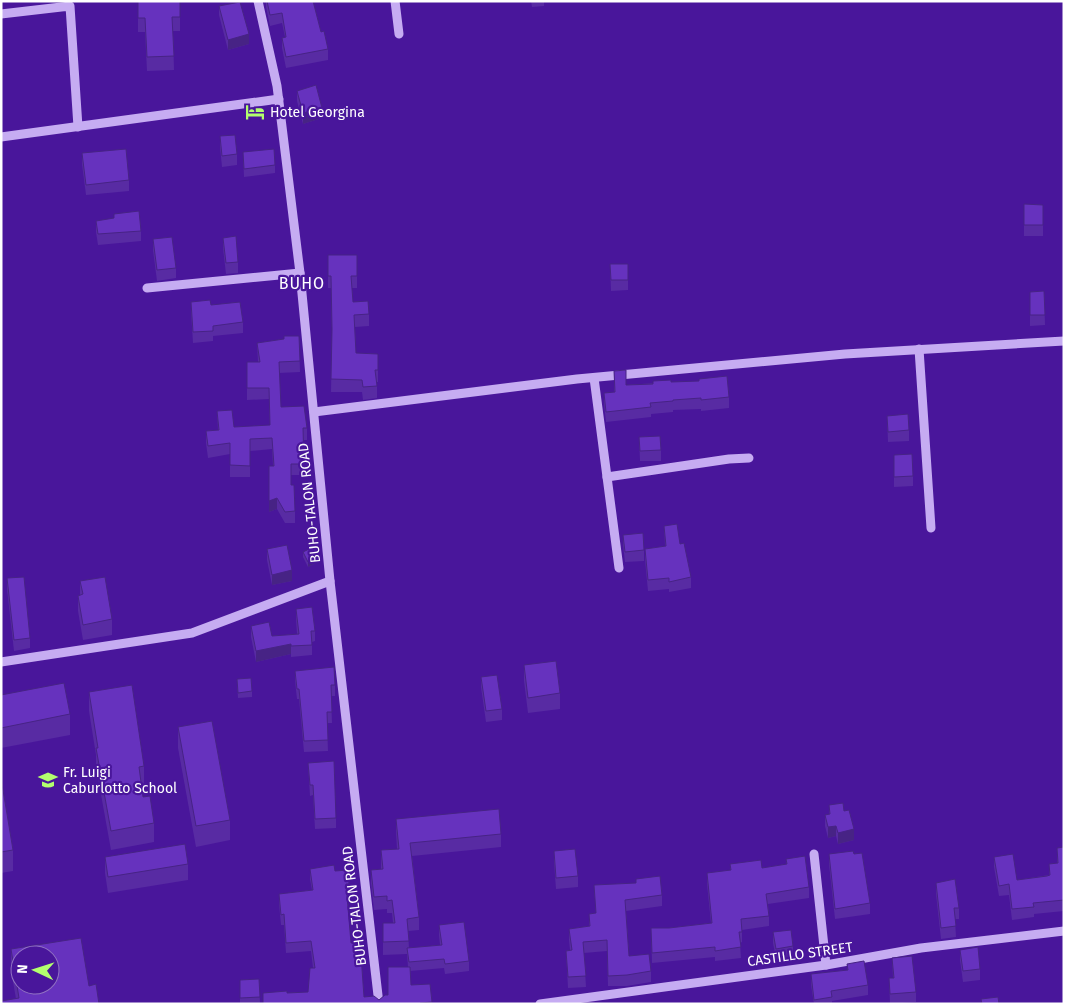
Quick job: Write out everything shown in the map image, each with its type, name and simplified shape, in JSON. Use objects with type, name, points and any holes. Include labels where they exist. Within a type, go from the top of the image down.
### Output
[{"type":"street","name":"BUHO-TALON ROAD","points":[[258,1],[279,100],[300,273],[330,581],[379,1004]]},
{"type":"street","points":[[395,1],[398,34]]},
{"type":"street","points":[[1,14],[70,6],[78,127]]},
{"type":"street","points":[[1,137],[279,100]]},
{"type":"street","points":[[147,288],[300,273]]},
{"type":"street","points":[[314,412],[594,378],[845,354],[1064,340]]},
{"type":"street","points":[[920,349],[931,528]]},
{"type":"street","points":[[594,378],[619,568]]},
{"type":"street","points":[[607,477],[729,458],[749,458]]},
{"type":"street","points":[[1,662],[192,633],[330,581]]},
{"type":"street","points":[[814,854],[826,965]]},
{"type":"street","name":"CASTILLO STREET","points":[[540,1004],[826,965],[921,948],[1064,931]]},
{"type":"building","points":[[138,1],[180,1],[180,17],[172,17],[174,56],[147,57],[145,18],[138,18]]},
{"type":"building","points":[[267,1],[313,1],[321,32],[324,31],[328,49],[286,57],[282,38],[286,37],[282,13],[270,15]]},
{"type":"building","points":[[240,2],[249,34],[228,40],[219,6]]},
{"type":"building","points":[[316,85],[322,108],[303,113],[297,91]]},
{"type":"building","points":[[235,135],[237,154],[222,156],[220,136]]},
{"type":"building","points":[[126,149],[129,180],[86,185],[82,153]]},
{"type":"building","points":[[274,149],[275,165],[244,169],[243,152]]},
{"type":"building","points":[[1024,204],[1043,205],[1043,225],[1024,225]]},
{"type":"building","points":[[139,211],[141,231],[98,234],[96,221],[114,218],[114,214]]},
{"type":"building","points":[[236,236],[238,262],[226,263],[223,238]]},
{"type":"building","points":[[172,237],[176,268],[157,270],[153,239]]},
{"type":"building","points":[[328,255],[357,255],[357,276],[351,276],[353,302],[368,301],[369,314],[354,315],[356,353],[378,354],[378,370],[375,370],[377,386],[363,387],[362,380],[331,379],[331,276],[328,276]]},
{"type":"building","points":[[610,264],[628,264],[628,280],[611,280]]},
{"type":"building","points":[[1044,291],[1045,315],[1030,315],[1030,292]]},
{"type":"building","points":[[210,300],[211,305],[240,302],[243,322],[213,326],[213,331],[193,332],[191,302]]},
{"type":"building","points":[[284,336],[299,336],[300,361],[279,362],[281,407],[304,406],[307,428],[303,428],[304,464],[291,464],[291,485],[294,485],[295,511],[285,512],[277,498],[269,501],[269,466],[274,466],[272,438],[250,439],[250,466],[230,465],[230,443],[208,446],[206,431],[219,430],[217,411],[232,410],[234,427],[270,425],[269,388],[247,388],[247,362],[260,362],[257,343],[284,339]]},
{"type":"building","points":[[626,370],[626,385],[653,384],[653,381],[671,380],[671,382],[699,381],[699,379],[727,376],[729,397],[673,400],[650,403],[651,407],[606,412],[604,393],[615,392],[614,371]]},
{"type":"building","points":[[908,414],[909,430],[888,432],[887,416]]},
{"type":"building","points":[[660,436],[661,450],[640,451],[639,437]]},
{"type":"building","points":[[912,454],[913,476],[894,477],[894,455]]},
{"type":"building","points":[[677,524],[680,544],[684,543],[691,577],[669,582],[669,578],[648,580],[645,549],[666,546],[664,526]]},
{"type":"building","points":[[643,533],[644,550],[625,552],[623,535]]},
{"type":"building","points":[[287,545],[292,570],[272,575],[267,549]]},
{"type":"building","points":[[315,546],[320,556],[308,562],[303,552]]},
{"type":"building","points":[[24,577],[30,638],[14,640],[7,578]]},
{"type":"building","points":[[105,577],[112,619],[83,625],[78,596],[83,594],[80,581]]},
{"type":"building","points":[[312,607],[315,631],[311,631],[312,645],[291,646],[291,644],[256,651],[251,626],[269,622],[272,636],[299,634],[296,609]]},
{"type":"building","points":[[556,661],[560,693],[528,698],[524,665]]},
{"type":"building","points":[[334,667],[335,685],[331,685],[332,712],[327,712],[328,740],[304,741],[299,689],[297,689],[295,671]]},
{"type":"building","points":[[497,675],[502,709],[486,711],[481,677]]},
{"type":"building","points":[[251,678],[252,691],[238,693],[237,679]]},
{"type":"building","points":[[64,683],[70,714],[1,728],[1,695]]},
{"type":"building","points":[[132,685],[144,766],[139,767],[143,797],[150,796],[154,823],[111,831],[96,748],[98,748],[89,692]]},
{"type":"building","points":[[212,721],[230,820],[196,826],[178,727]]},
{"type":"building","points":[[334,761],[336,818],[315,819],[313,785],[310,785],[308,763]]},
{"type":"building","points":[[1,778],[13,850],[1,852]]},
{"type":"building","points":[[843,803],[844,811],[849,810],[854,829],[838,833],[836,826],[828,827],[825,815],[830,814],[829,805]]},
{"type":"building","points":[[499,809],[501,834],[410,843],[419,917],[407,919],[409,941],[383,942],[383,923],[395,923],[392,900],[387,901],[387,896],[374,897],[371,870],[383,869],[381,850],[399,849],[396,819]]},
{"type":"building","points":[[185,844],[188,864],[108,877],[105,857]]},
{"type":"building","points":[[1064,847],[1064,900],[1033,903],[1034,907],[1012,909],[1009,884],[999,886],[994,857],[1013,854],[1017,880],[1047,876],[1050,875],[1049,864],[1058,863],[1057,848]]},
{"type":"building","points":[[575,849],[578,876],[556,878],[554,851]]},
{"type":"building","points":[[853,851],[854,854],[862,853],[870,903],[835,909],[829,854]]},
{"type":"building","points":[[805,856],[809,887],[766,894],[769,916],[741,919],[742,932],[739,932],[741,947],[715,951],[715,947],[652,953],[651,928],[712,923],[707,873],[731,870],[730,864],[761,860],[762,868],[787,864],[786,859]]},
{"type":"building","points":[[334,865],[335,871],[348,870],[349,884],[346,884],[351,943],[364,942],[365,955],[361,955],[364,997],[374,996],[379,1000],[388,995],[388,967],[410,967],[411,985],[430,984],[432,1002],[420,1004],[263,1004],[263,993],[308,992],[310,968],[315,968],[311,941],[286,943],[284,914],[281,915],[279,894],[313,890],[310,869]]},
{"type":"building","points":[[660,876],[662,895],[625,900],[629,956],[649,954],[651,971],[608,976],[607,940],[583,942],[586,976],[568,977],[566,951],[572,950],[569,929],[590,926],[589,914],[596,913],[594,885],[636,883],[636,879]]},
{"type":"building","points":[[955,879],[959,908],[954,908],[956,926],[941,928],[936,883]]},
{"type":"building","points":[[464,922],[469,961],[445,964],[444,959],[409,962],[407,948],[442,945],[439,925]]},
{"type":"building","points":[[791,930],[793,946],[776,949],[773,932]]},
{"type":"building","points":[[81,938],[89,986],[96,984],[99,1004],[1,1004],[1,1001],[19,998],[19,995],[60,995],[60,945],[36,945]]},
{"type":"building","points":[[978,947],[980,969],[963,971],[960,950]]},
{"type":"building","points":[[912,956],[916,992],[890,994],[889,978],[894,978],[892,958]]},
{"type":"building","points":[[864,961],[868,985],[831,991],[832,997],[814,1000],[811,974],[848,970],[847,964]]},
{"type":"building","points":[[259,979],[260,997],[240,998],[240,980]]},
{"type":"building","points":[[998,997],[999,1004],[982,1004],[981,999]]},
{"type":"place","name":"Hotel Georgina","points":[[255,112]]},
{"type":"place","name":"Fr. Luigi Caburlotto School","points":[[48,780]]},
{"type":"district","name":"BUHO","points":[[302,283]]}]
